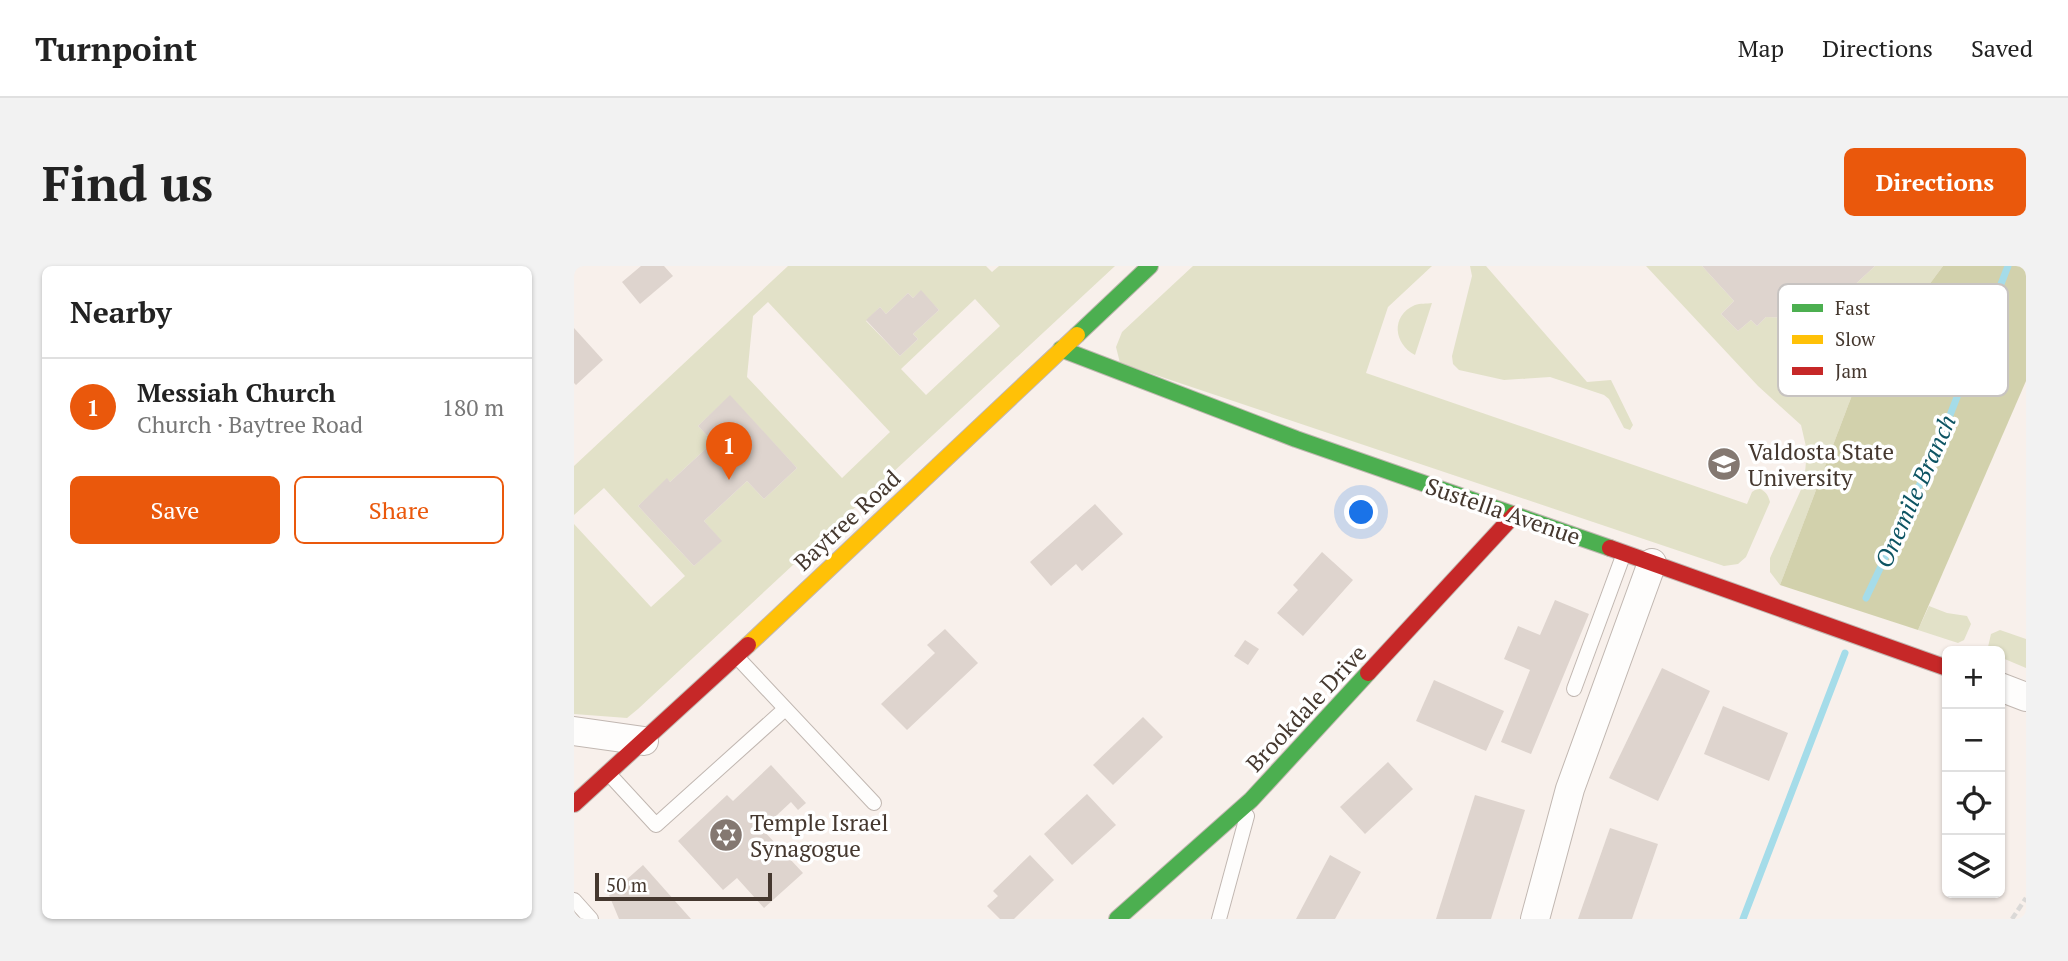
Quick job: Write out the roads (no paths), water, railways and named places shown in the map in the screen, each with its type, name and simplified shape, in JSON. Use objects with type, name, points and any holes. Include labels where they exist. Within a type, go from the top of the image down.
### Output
[{"type":"street","name":"Baytree Road","points":[[574,804],[736,656],[1150,266]]},
{"type":"street","name":"Sustella Avenue","points":[[1061,349],[1296,439],[1942,666]]},
{"type":"street","name":"Brookdale Drive","points":[[1117,919],[1251,800],[1515,514]]},
{"type":"street","points":[[1535,919],[1570,789],[1652,563]]},
{"type":"street","points":[[2005,689],[2026,696]]},
{"type":"street","points":[[574,731],[644,741]]},
{"type":"lane","points":[[1574,689],[1624,553]]},
{"type":"lane","points":[[736,656],[874,803]]},
{"type":"lane","points":[[608,773],[656,825],[785,709]]},
{"type":"lane","points":[[1219,919],[1251,800]]},
{"type":"lane","points":[[574,900],[591,919]]},
{"type":"waterway","name":"Onemile Branch","points":[[2001,284],[2008,266]]},
{"type":"waterway","name":"Onemile Branch","points":[[1866,598],[1938,446],[1957,396]]},
{"type":"waterway","name":"Onemile Branch","points":[[1743,919],[1845,653]]},
{"type":"place","name":"Valdosta State University","points":[[1724,464]]},
{"type":"place","name":"Messiah Church","points":[[729,480]]},
{"type":"place","name":"Temple Israel Synagogue","points":[[726,835]]}]
